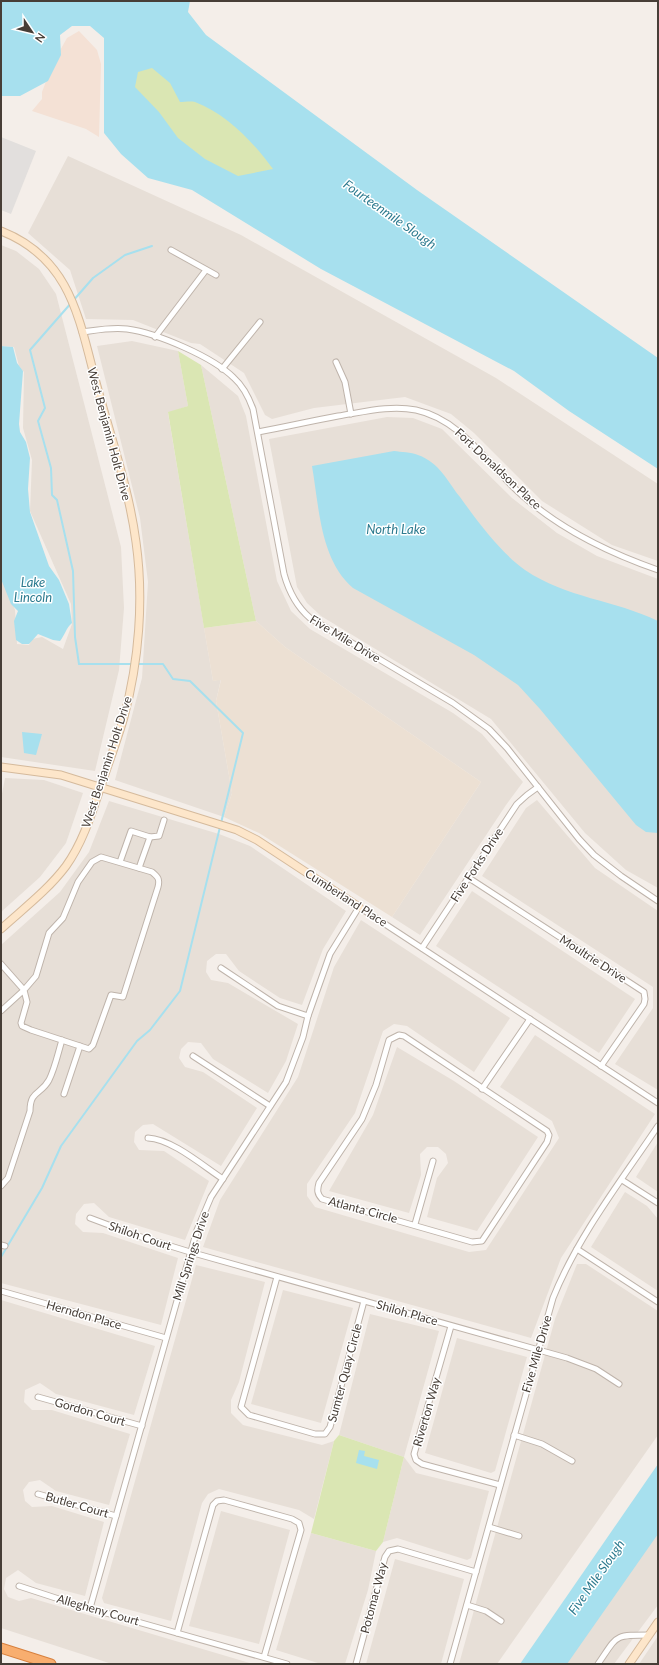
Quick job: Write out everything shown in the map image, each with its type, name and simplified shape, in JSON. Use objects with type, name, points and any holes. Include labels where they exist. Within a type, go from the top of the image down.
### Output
[{"type":"highway","points":[[1,1648],[50,1664]]},
{"type":"street","name":"West Benjamin Holt Drive","points":[[1,231],[20,239],[35,249],[54,268],[64,284],[82,332],[132,521],[136,543],[139,590],[138,632],[131,685],[124,717],[83,835],[65,867],[50,884],[1,929]]},
{"type":"street","points":[[170,250],[216,275]]},
{"type":"street","points":[[155,337],[206,270]]},
{"type":"street","points":[[222,369],[260,322]]},
{"type":"street","name":"Five Mile Drive","points":[[82,332],[113,328],[128,329],[155,337],[199,356],[222,369],[235,379],[245,392],[253,409],[284,574],[290,593],[299,607],[310,618],[472,716],[489,729],[508,748],[579,839],[594,854],[621,876],[658,901]]},
{"type":"street","points":[[336,362],[345,382],[351,414]]},
{"type":"street","name":"Fort Donaldson Place","points":[[258,432],[351,414],[392,408],[417,410],[434,416],[463,434],[522,496],[551,518],[599,547],[658,570]]},
{"type":"street","name":"Cumberland Place","points":[[1,767],[46,772],[100,787],[248,835],[658,1103]]},
{"type":"street","name":"Five Forks Drive","points":[[422,948],[517,804],[538,787]]},
{"type":"street","points":[[120,862],[131,830],[150,837],[159,836],[164,820]]},
{"type":"street","points":[[139,868],[150,837]]},
{"type":"street","points":[[1,964],[24,990],[27,1002],[21,1023],[22,1026],[89,1048],[93,1045],[111,995],[123,997],[160,881],[152,872],[120,862],[101,857],[92,862],[78,882],[62,918],[49,933],[36,976],[24,990],[1,1011]]},
{"type":"street","name":"Moultrie Drive","points":[[469,878],[644,992],[644,1004],[601,1066]]},
{"type":"street","name":"Mill Springs Drive","points":[[90,1608],[197,1230],[211,1197],[270,1106],[292,1068],[308,1016],[330,954],[359,907]]},
{"type":"street","points":[[220,968],[278,1006],[308,1016]]},
{"type":"street","points":[[482,1089],[530,1019]]},
{"type":"street","name":"Atlanta Circle","points":[[395,1036],[404,1036],[543,1128],[548,1135],[547,1142],[482,1241],[472,1242],[415,1224],[322,1199],[318,1194],[317,1189],[362,1119],[376,1085],[389,1040],[395,1036]]},
{"type":"street","points":[[1,1186],[8,1178],[30,1111],[30,1101],[37,1092],[46,1086],[62,1040]]},
{"type":"street","points":[[64,1094],[80,1046]]},
{"type":"street","points":[[193,1056],[270,1106]]},
{"type":"street","name":"Five Mile Drive","points":[[450,1664],[553,1298],[577,1249],[658,1126]]},
{"type":"street","points":[[148,1138],[157,1139],[170,1145],[223,1179]]},
{"type":"street","points":[[415,1224],[433,1161]]},
{"type":"street","points":[[622,1180],[658,1203]]},
{"type":"street","name":"Shiloh Court","points":[[90,1218],[138,1236],[190,1252]]},
{"type":"street","points":[[577,1249],[658,1302]]},
{"type":"street","name":"Shiloh Place","points":[[190,1252],[580,1362],[596,1369],[619,1384]]},
{"type":"street","name":"Sumter Quay Circle","points":[[277,1277],[241,1407],[249,1415],[315,1434],[325,1434],[330,1427],[364,1301]]},
{"type":"street","name":"Herndon Place","points":[[1,1291],[166,1338]]},
{"type":"street","name":"Riverton Way","points":[[451,1326],[414,1454],[416,1460],[422,1464],[500,1485]]},
{"type":"street","name":"Gordon Court","points":[[38,1397],[142,1426]]},
{"type":"street","points":[[514,1435],[542,1444],[572,1461]]},
{"type":"street","name":"Butler Court","points":[[38,1494],[116,1516]]},
{"type":"street","points":[[177,1633],[212,1505],[217,1501],[224,1500],[292,1519],[299,1523],[301,1530],[264,1657]]},
{"type":"street","points":[[489,1527],[519,1536]]},
{"type":"street","name":"Potomac Way","points":[[356,1664],[385,1557],[389,1551],[398,1549],[476,1572]]},
{"type":"street","name":"Allegheny Court","points":[[19,1586],[90,1608],[288,1664]]},
{"type":"street","points":[[467,1605],[486,1611],[501,1621]]},
{"type":"street","points":[[629,1664],[658,1622]]},
{"type":"street","points":[[598,1664],[614,1641],[620,1636],[649,1635]]},
{"type":"shaded area","points":[[79,31],[97,50],[101,64],[99,137],[86,129],[32,111],[42,99],[42,92],[53,63],[67,38]]},
{"type":"shaded area","points":[[1,137],[36,151],[11,214],[1,210]]},
{"type":"shaded area","points":[[68,156],[241,235],[496,378],[658,484],[658,561],[612,545],[542,501],[474,433],[451,414],[405,397],[314,408],[272,419],[265,415],[244,373],[200,344],[191,343],[133,320],[86,319],[70,270],[28,233]]},
{"type":"shaded area","points":[[1,245],[16,251],[39,269],[56,294],[121,547],[124,608],[119,670],[95,771],[1,757],[1,576],[6,584],[15,610],[17,644],[29,645],[32,639],[42,637],[63,649],[72,624],[71,604],[30,511],[32,460],[23,428],[24,372],[19,366],[14,347],[1,346]]},
{"type":"shaded area","points":[[132,341],[178,351],[188,406],[168,413],[213,681],[221,679],[216,701],[232,793],[224,817],[115,780],[142,678],[148,582],[140,518],[97,346]]},
{"type":"shaded area","points":[[201,365],[238,396],[246,416],[277,581],[291,611],[310,629],[453,713],[482,734],[523,782],[506,805],[420,935],[392,917],[481,782],[285,647],[256,621]]},
{"type":"shaded area","points":[[387,417],[413,418],[442,429],[512,498],[557,533],[597,556],[658,579],[658,888],[626,870],[585,833],[491,719],[321,616],[307,603],[297,587],[269,439]]},
{"type":"shaded area","points":[[256,621],[285,647],[481,782],[392,917],[259,833],[224,817],[232,793],[216,701],[221,680],[213,681],[204,628]]},
{"type":"shaded area","points":[[5,778],[44,780],[83,793],[66,843],[40,877],[1,912],[1,799]]},
{"type":"shaded area","points":[[537,800],[595,868],[658,911],[658,1090],[615,1064],[653,1008],[653,987],[482,876],[526,808]]},
{"type":"shaded area","points":[[109,801],[219,834],[250,846],[346,911],[323,949],[302,1005],[280,998],[239,971],[226,954],[216,954],[207,961],[206,972],[211,980],[228,983],[298,1024],[286,1061],[268,1093],[213,1059],[201,1043],[188,1042],[181,1049],[179,1058],[185,1067],[203,1072],[257,1108],[221,1166],[153,1124],[143,1125],[135,1132],[134,1142],[139,1150],[164,1151],[209,1181],[185,1240],[109,1217],[94,1203],[84,1204],[76,1214],[75,1224],[83,1232],[103,1233],[178,1258],[161,1325],[1,1283],[1,945],[60,892],[89,852]]},
{"type":"shaded area","points":[[472,891],[635,999],[599,1053],[436,946]]},
{"type":"shaded area","points":[[361,920],[510,1018],[474,1072],[407,1026],[394,1024],[383,1031],[355,1113],[307,1184],[307,1196],[315,1207],[469,1252],[486,1250],[559,1138],[552,1121],[500,1087],[535,1035],[655,1114],[561,1258],[531,1338],[203,1247],[220,1200],[298,1077],[334,967]]},
{"type":"shaded area","points":[[397,1047],[454,1081],[538,1137],[477,1231],[427,1217],[437,1178],[448,1163],[446,1154],[438,1147],[427,1147],[420,1154],[421,1175],[409,1213],[329,1191],[373,1115]]},
{"type":"shaded area","points":[[658,1142],[658,1192],[636,1177]]},
{"type":"shaded area","points":[[625,1192],[647,1206],[658,1219],[658,1291],[591,1247]]},
{"type":"shaded area","points":[[577,1264],[586,1264],[658,1311],[658,1435],[497,1664],[459,1664],[555,1319]]},
{"type":"shaded area","points":[[196,1265],[265,1282],[239,1382],[231,1400],[231,1413],[243,1425],[322,1445],[334,1441],[314,1519],[299,1510],[219,1489],[208,1494],[202,1503],[171,1621],[104,1603],[102,1598]]},
{"type":"shaded area","points":[[283,1290],[353,1308],[321,1423],[251,1404]]},
{"type":"shaded area","points":[[1,1300],[155,1346],[134,1415],[56,1394],[40,1383],[25,1390],[24,1402],[32,1410],[52,1410],[130,1434],[109,1505],[56,1491],[40,1480],[29,1482],[23,1490],[25,1501],[32,1507],[52,1506],[104,1522],[85,1596],[36,1583],[18,1570],[6,1578],[4,1589],[8,1597],[19,1601],[31,1598],[253,1664],[112,1664],[1,1628]]},
{"type":"shaded area","points":[[370,1314],[439,1331],[404,1457],[339,1435]]},
{"type":"shaded area","points":[[457,1338],[527,1357],[495,1471],[491,1473],[425,1453]]},
{"type":"shaded area","points":[[404,1457],[416,1473],[489,1491],[471,1558],[467,1560],[397,1538],[383,1542]]},
{"type":"shaded area","points":[[221,1511],[290,1530],[259,1644],[189,1626]]},
{"type":"shaded area","points":[[658,1527],[658,1605],[614,1664],[564,1664]]},
{"type":"shaded area","points":[[311,1533],[376,1551],[368,1590],[345,1664],[321,1664],[276,1650]]},
{"type":"shaded area","points":[[395,1559],[464,1579],[441,1664],[366,1664]]},
{"type":"shaded area","points":[[658,1636],[658,1664],[639,1664]]},
{"type":"green space","points":[[145,1],[376,223],[204,175],[124,102]]},
{"type":"green space","points":[[178,351],[201,365],[256,621],[204,628],[168,412],[188,406]]},
{"type":"green space","points":[[339,1435],[404,1457],[383,1542],[376,1551],[311,1533],[334,1441]]},
{"type":"water","name":"Fourteenmile Slough","points":[[1,1],[190,1],[188,12],[206,35],[417,190],[658,358],[658,469],[569,411],[514,371],[321,269],[192,190],[148,178],[121,154],[104,133],[104,38],[90,26],[72,26],[60,35],[61,55],[48,81],[20,96],[1,96]],"holes":[[[152,68],[170,83],[180,102],[195,102],[218,114],[239,130],[273,169],[238,176],[205,159],[178,138],[159,112],[135,87],[138,72]]]},
{"type":"water","name":"Lake Lincoln","points":[[1,346],[13,347],[17,363],[23,371],[19,424],[20,432],[26,442],[30,458],[28,489],[30,512],[49,566],[59,580],[69,604],[72,623],[60,641],[38,634],[29,644],[22,644],[16,640],[14,621],[18,611],[11,604],[1,579]]},
{"type":"water","name":"North Lake","points":[[394,451],[409,453],[426,458],[438,468],[490,536],[507,555],[525,570],[557,587],[625,608],[658,621],[658,833],[646,832],[636,825],[540,709],[518,685],[474,655],[353,588],[342,576],[327,548],[319,515],[312,466]]},
{"type":"water","points":[[22,732],[42,734],[36,755],[24,753]]},
{"type":"water","points":[[359,1450],[365,1451],[364,1456],[379,1460],[377,1469],[356,1463]]},
{"type":"water","name":"Five Mile Slough","points":[[658,1464],[658,1534],[567,1664],[520,1664]]},
{"type":"waterway","points":[[152,246],[125,255],[93,278],[30,350],[45,408],[38,421],[51,468],[52,495],[57,500],[73,571],[75,637],[79,664],[163,664],[173,679],[190,681],[243,733],[221,823]]},
{"type":"waterway","points":[[1,1257],[42,1188],[61,1146],[137,1041],[150,1030],[180,991],[220,827]]}]
